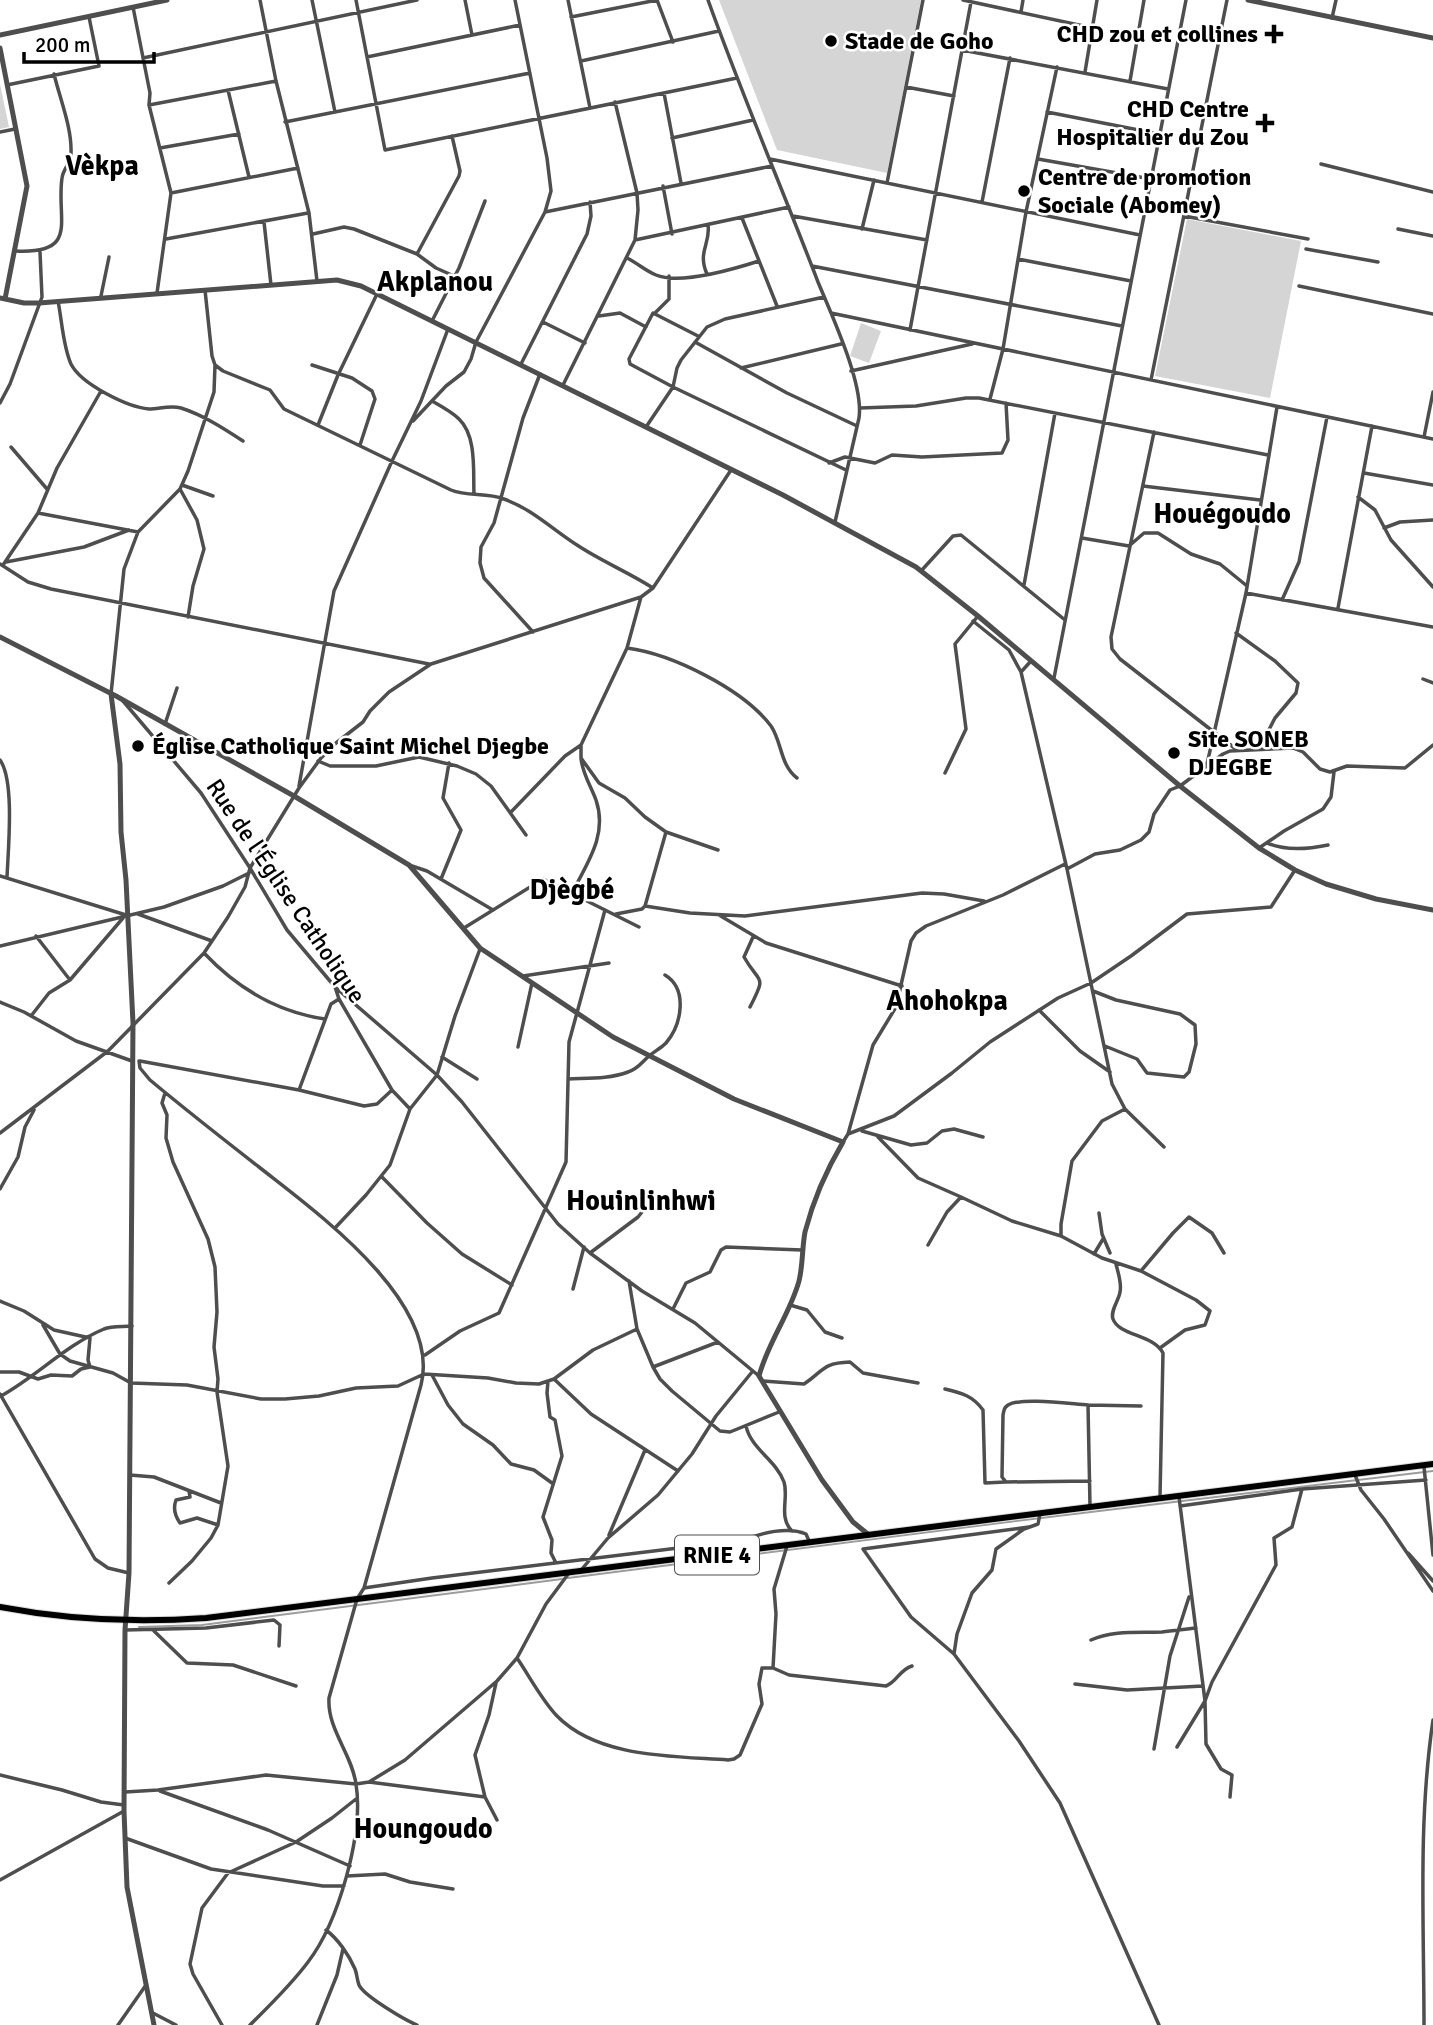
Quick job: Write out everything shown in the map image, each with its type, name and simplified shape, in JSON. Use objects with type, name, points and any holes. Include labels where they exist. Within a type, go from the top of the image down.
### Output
[{"type":"main road","name":"RNIE 4","points":[[0,1607],[126,1621],[206,1624],[357,1599],[570,1572],[786,1549],[869,1535],[1433,1464]]},
{"type":"street","points":[[0,35],[167,0]]},
{"type":"street","points":[[260,0],[285,122],[309,212],[317,281]]},
{"type":"street","points":[[312,0],[335,112]]},
{"type":"street","points":[[356,0],[385,150],[737,78]]},
{"type":"street","points":[[143,58],[417,0]]},
{"type":"street","points":[[465,0],[472,35]]},
{"type":"street","points":[[410,423],[464,372],[476,342],[549,200],[550,184],[539,117],[515,0]]},
{"type":"street","points":[[568,0],[590,108]]},
{"type":"street","points":[[571,17],[657,0],[673,42]]},
{"type":"street","points":[[708,0],[831,313],[858,390],[860,408],[857,426],[835,522]]},
{"type":"street","points":[[887,183],[923,0]]},
{"type":"street","points":[[963,0],[1093,28]]},
{"type":"street","points":[[1021,12],[1024,0]]},
{"type":"street","points":[[1085,72],[1097,0]]},
{"type":"street","points":[[1130,80],[1144,0]]},
{"type":"street","points":[[1054,681],[1186,0]]},
{"type":"street","points":[[1151,380],[1227,0]]},
{"type":"street","points":[[1248,0],[1273,2],[1332,18],[1433,38]]},
{"type":"street","points":[[1332,18],[1336,0]]},
{"type":"street","points":[[909,330],[971,2]]},
{"type":"street","points":[[133,7],[150,93],[149,105],[171,193],[157,293]]},
{"type":"street","points":[[8,85],[99,66],[89,17]]},
{"type":"street","points":[[367,57],[520,25]]},
{"type":"street","points":[[581,61],[719,31]]},
{"type":"street","points":[[0,48],[27,186],[16,251],[3,298],[39,303],[317,281],[349,282],[521,364],[835,522],[921,571],[1009,650],[1021,672],[1117,1097],[1125,1109],[1164,1147]]},
{"type":"street","points":[[962,50],[1168,89]]},
{"type":"street","points":[[982,202],[1010,58]]},
{"type":"street","points":[[990,399],[1003,349],[1027,212],[1057,67]]},
{"type":"street","points":[[285,122],[530,73]]},
{"type":"street","points":[[16,251],[40,252],[55,242],[61,230],[62,178],[71,154],[54,74]]},
{"type":"street","points":[[149,105],[276,81]]},
{"type":"street","points":[[906,87],[954,96]]},
{"type":"street","points":[[228,90],[250,177]]},
{"type":"street","points":[[664,93],[681,183]]},
{"type":"street","points":[[563,386],[635,240],[637,193],[615,102]]},
{"type":"street","points":[[1047,112],[1159,134]]},
{"type":"street","points":[[672,138],[753,120]]},
{"type":"street","points":[[0,132],[17,129]]},
{"type":"street","points":[[160,148],[239,134]]},
{"type":"street","points":[[416,254],[459,176],[452,136]]},
{"type":"street","points":[[770,159],[1140,235]]},
{"type":"street","points":[[1038,159],[1151,179]]},
{"type":"street","points":[[1321,164],[1433,192]]},
{"type":"street","points":[[545,212],[772,166]]},
{"type":"street","points":[[171,193],[298,168]]},
{"type":"street","points":[[862,229],[874,180]]},
{"type":"street","points":[[663,186],[671,234]]},
{"type":"street","points":[[432,321],[485,201]]},
{"type":"street","points":[[521,364],[587,234],[590,225],[590,202]]},
{"type":"street","points":[[635,240],[789,207]]},
{"type":"street","points":[[166,239],[309,212]]},
{"type":"street","points":[[793,216],[927,240]]},
{"type":"street","points":[[1184,216],[1308,239]]},
{"type":"street","points":[[742,218],[777,306]]},
{"type":"street","points":[[264,222],[271,285]]},
{"type":"street","points":[[708,225],[709,233],[703,251],[708,274]]},
{"type":"street","points":[[313,234],[350,227],[416,254],[454,276]]},
{"type":"street","points":[[1398,229],[1433,236]]},
{"type":"street","points":[[1306,249],[1378,262]]},
{"type":"street","points":[[0,403],[10,384],[42,295],[40,252]]},
{"type":"street","points":[[101,296],[109,257]]},
{"type":"street","points":[[627,258],[655,275],[688,277],[715,275],[759,261]]},
{"type":"street","points":[[1018,259],[1131,281]]},
{"type":"street","points":[[812,266],[1122,326]]},
{"type":"street","points":[[669,276],[669,299],[652,314],[629,359],[630,364],[846,470]]},
{"type":"street","points":[[1299,286],[1433,314]]},
{"type":"street","points":[[154,2025],[129,1903],[125,1839],[125,1630],[130,1573],[136,1061],[121,832],[120,764],[111,694],[122,576],[138,532],[181,487],[215,392],[215,366],[205,290]]},
{"type":"street","points":[[318,425],[338,375],[377,294]]},
{"type":"street","points":[[646,427],[673,387],[678,366],[707,327],[725,319],[824,297]]},
{"type":"street","points":[[58,301],[72,366],[83,380],[101,391],[140,407],[175,407],[206,418],[243,441]]},
{"type":"street","points":[[599,316],[620,313],[646,327]]},
{"type":"street","points":[[655,313],[698,336]]},
{"type":"street","points":[[831,313],[1433,439]]},
{"type":"street","points":[[542,322],[585,343]]},
{"type":"street","points":[[299,788],[334,591],[410,423],[448,329]]},
{"type":"street","points":[[695,342],[805,402],[857,426]]},
{"type":"street","points":[[851,371],[974,343]]},
{"type":"street","points":[[741,368],[841,344]]},
{"type":"street","points":[[313,365],[352,378],[368,387],[374,395],[360,445]]},
{"type":"street","points":[[215,366],[266,387],[274,393],[276,401],[284,409],[451,490],[502,498],[536,514],[581,548],[653,588]]},
{"type":"street","points":[[533,632],[484,578],[480,568],[481,547],[492,529],[523,418],[540,374]]},
{"type":"street","points":[[3,564],[38,513],[47,489],[101,391]]},
{"type":"street","points":[[1424,437],[1433,392]]},
{"type":"street","points":[[860,408],[916,406],[966,398],[990,399],[1268,455]]},
{"type":"street","points":[[432,401],[464,425],[470,443],[474,494]]},
{"type":"street","points":[[829,463],[850,457],[875,463],[892,455],[922,457],[1002,453],[1008,440],[1006,403]]},
{"type":"street","points":[[1206,766],[1246,593],[1278,407]]},
{"type":"street","points":[[1024,585],[1055,413]]},
{"type":"street","points":[[1282,600],[1299,562],[1327,417]]},
{"type":"street","points":[[1338,608],[1372,426]]},
{"type":"street","points":[[1154,432],[1111,637],[1113,653],[1237,750]]},
{"type":"street","points":[[11,447],[47,489]]},
{"type":"street","points":[[0,1133],[108,1051],[204,953],[245,887],[249,871],[318,761],[363,722],[389,692],[431,664],[641,597],[653,588],[731,470]]},
{"type":"street","points":[[1364,473],[1433,485]]},
{"type":"street","points":[[1143,486],[1260,500]]},
{"type":"street","points":[[181,487],[213,496]]},
{"type":"street","points":[[181,487],[197,520],[204,549],[193,586],[188,617]]},
{"type":"street","points":[[1358,496],[1375,510],[1391,540],[1433,587]]},
{"type":"street","points":[[38,513],[138,532]]},
{"type":"street","points":[[1384,528],[1399,522],[1433,520]]},
{"type":"street","points":[[3,564],[84,547],[129,530]]},
{"type":"street","points":[[1129,546],[1144,533],[1157,533],[1191,554],[1220,564],[1247,586]]},
{"type":"street","points":[[921,571],[953,536],[965,537],[1065,620]]},
{"type":"street","points":[[1081,537],[1129,546]]},
{"type":"street","points":[[3,564],[37,585],[120,604],[431,664]]},
{"type":"street","points":[[1426,578],[1433,581]]},
{"type":"street","points":[[1246,593],[1433,627]]},
{"type":"street","points":[[572,893],[598,842],[600,829],[597,804],[583,770],[581,744],[627,648],[641,597]]},
{"type":"street","points":[[976,619],[1259,848],[1295,870],[1326,884],[1356,894],[1433,909]]},
{"type":"street","points":[[945,773],[966,729],[955,644],[976,619]]},
{"type":"street","points":[[1236,633],[1275,661],[1298,683],[1296,693],[1275,718],[1259,749]]},
{"type":"street","points":[[0,637],[121,699],[294,796],[409,865],[480,948],[613,1037],[648,1057],[763,1112],[843,1142]]},
{"type":"street","points":[[627,648],[662,657],[725,685],[746,699],[772,728],[789,771],[797,778]]},
{"type":"street","points":[[1021,672],[1031,661]]},
{"type":"street","points":[[1423,679],[1433,683]]},
{"type":"street","points":[[165,724],[177,688]]},
{"type":"street","name":"Rue de l'Église Catholique","points":[[121,699],[201,793],[286,930],[335,987],[339,999],[392,1090],[410,1109]]},
{"type":"street","points":[[511,812],[565,755],[581,744]]},
{"type":"street","points":[[761,1378],[763,1361],[799,1280],[806,1231],[814,1203],[848,1134],[873,1045],[889,1022],[902,986],[911,941],[916,933],[926,926],[1095,854],[1125,848],[1141,840],[1149,832],[1154,814],[1170,790],[1180,786],[1223,754],[1237,750],[1293,748],[1303,752],[1321,769],[1334,772],[1347,766],[1405,768],[1433,745]]},
{"type":"street","points":[[318,761],[330,766],[376,766],[419,757],[449,763],[483,779],[511,812],[526,835]]},
{"type":"street","points":[[581,758],[599,783],[625,798],[666,832],[718,850]]},
{"type":"street","points":[[0,760],[4,765],[8,786],[7,878]]},
{"type":"street","points":[[441,879],[461,830],[443,798],[449,763]]},
{"type":"street","points":[[1259,848],[1323,808],[1331,797],[1334,772]]},
{"type":"street","points":[[614,914],[642,909],[645,906],[666,832]]},
{"type":"street","points":[[1266,843],[1276,847],[1297,848],[1328,845]]},
{"type":"street","points":[[409,865],[418,866],[493,910]]},
{"type":"street","points":[[848,1134],[894,1116],[990,1042],[1039,1010],[1091,983],[1187,914],[1271,907],[1295,870]]},
{"type":"street","points":[[0,946],[164,907],[223,886],[249,871]]},
{"type":"street","points":[[0,876],[126,916]]},
{"type":"street","points":[[463,929],[543,879],[639,926]]},
{"type":"street","points":[[645,906],[745,916],[922,893],[986,901]]},
{"type":"street","points":[[425,1356],[460,1331],[499,1313],[566,1162],[569,1042],[605,909]]},
{"type":"street","points":[[136,913],[212,941]]},
{"type":"street","points":[[717,915],[766,943],[902,986]]},
{"type":"street","points":[[30,1016],[49,993],[71,980],[126,916]]},
{"type":"street","points":[[36,936],[71,980]]},
{"type":"street","points":[[750,1007],[761,986],[759,976],[744,957],[753,937]]},
{"type":"street","points":[[335,1227],[382,1177],[390,1165],[410,1109],[437,1075],[480,948]]},
{"type":"street","points":[[204,953],[234,980],[274,1005],[300,1016],[325,1019]]},
{"type":"street","points":[[521,976],[609,963]]},
{"type":"street","points":[[568,1079],[629,1072],[638,1068],[668,1041],[680,1010],[678,988],[673,979],[665,975]]},
{"type":"street","points":[[518,1047],[532,983]]},
{"type":"street","points":[[335,987],[437,1075],[488,1134],[545,1210],[584,1247],[629,1281],[695,1323],[761,1378],[779,1412],[839,1504],[853,1522],[869,1535]]},
{"type":"street","points":[[1093,991],[1116,1000],[1180,1014],[1195,1025],[1197,1032],[1189,1072],[1184,1077],[1147,1073],[1137,1059],[1105,1046]]},
{"type":"street","points":[[299,1090],[331,1004],[339,999]]},
{"type":"street","points":[[0,1002],[76,1041],[136,1061],[299,1090],[371,1107],[392,1090]]},
{"type":"street","points":[[1039,1010],[1080,1051],[1110,1072]]},
{"type":"street","points":[[442,1057],[477,1079]]},
{"type":"street","points":[[136,1061],[142,1072],[165,1093],[335,1227],[395,1293],[407,1312],[425,1356],[424,1374],[364,1588],[357,1599],[343,1645],[329,1708],[356,1784],[356,1836],[350,1866],[326,1930],[308,1963],[250,2025]]},
{"type":"street","points":[[165,1093],[162,1103],[167,1120],[166,1138],[173,1162],[203,1226],[213,1258],[217,1312],[214,1347],[217,1392],[228,1457],[218,1525],[192,1561],[169,1583]]},
{"type":"street","points":[[0,1189],[18,1157],[25,1127],[35,1108]]},
{"type":"street","points":[[1061,1236],[1072,1161],[1102,1121],[1125,1109]]},
{"type":"street","points":[[860,1130],[919,1145],[931,1140],[942,1130],[954,1129],[983,1137]]},
{"type":"street","points":[[877,1135],[918,1178],[1012,1221],[1061,1236],[1094,1254],[1141,1271],[1196,1300],[1210,1311],[1205,1325],[1185,1330],[1160,1348]]},
{"type":"street","points":[[382,1177],[441,1237],[462,1254],[512,1285]]},
{"type":"street","points":[[928,1245],[947,1212],[961,1197]]},
{"type":"street","points":[[590,1252],[638,1217],[644,1202]]},
{"type":"street","points":[[1099,1213],[1103,1237],[1110,1253]]},
{"type":"street","points":[[1141,1271],[1189,1217],[1212,1233],[1224,1253]]},
{"type":"street","points":[[1094,1254],[1103,1237]]},
{"type":"street","points":[[573,1289],[584,1247]]},
{"type":"street","points":[[673,1309],[686,1283],[709,1272],[721,1250],[726,1247],[803,1250]]},
{"type":"street","points":[[1116,1263],[1121,1287],[1112,1313],[1114,1322],[1160,1348],[1163,1359],[1160,1497]]},
{"type":"street","points":[[629,1281],[637,1329],[653,1367],[672,1391],[720,1431],[730,1432],[779,1412]]},
{"type":"street","points":[[0,1301],[24,1311],[43,1325],[66,1334],[90,1338]]},
{"type":"street","points":[[790,1305],[807,1310],[825,1332],[842,1338]]},
{"type":"street","points":[[43,1325],[60,1354],[70,1361],[113,1373],[131,1382],[187,1385],[261,1399],[306,1398],[356,1388],[398,1386],[424,1374],[488,1377],[529,1384],[548,1381],[593,1350],[637,1329]]},
{"type":"street","points":[[130,1573],[108,1568],[95,1559],[1,1395],[45,1368],[60,1354],[109,1327],[132,1326]]},
{"type":"street","points":[[0,1372],[19,1372],[38,1379],[51,1375],[72,1376],[90,1367],[90,1338]]},
{"type":"street","points":[[653,1367],[718,1342]]},
{"type":"street","points":[[761,1378],[804,1384],[828,1365],[850,1362],[863,1373],[918,1383]]},
{"type":"street","points":[[45,1368],[51,1375]]},
{"type":"street","points":[[581,1571],[608,1538],[658,1495],[692,1454],[712,1422],[752,1371]]},
{"type":"street","points":[[432,1375],[448,1405],[463,1424],[493,1445],[511,1464],[534,1471],[552,1483]]},
{"type":"street","points":[[554,1379],[591,1413],[678,1471]]},
{"type":"street","points":[[548,1381],[550,1417],[555,1420],[562,1456],[544,1517],[552,1540],[551,1553],[556,1563]]},
{"type":"street","points":[[946,1389],[968,1395],[976,1400],[983,1410],[985,1483],[1090,1481]]},
{"type":"street","points":[[1006,1482],[1002,1477],[1003,1415],[1010,1404],[1030,1402],[1142,1406]]},
{"type":"street","points":[[1088,1405],[1090,1506]]},
{"type":"street","points":[[746,1426],[754,1444],[763,1451],[783,1479],[786,1521],[792,1531]]},
{"type":"street","points":[[608,1538],[645,1450]]},
{"type":"street","points":[[1424,1465],[1433,1555]]},
{"type":"street","points":[[1355,1473],[1357,1483],[1433,1591]]},
{"type":"street","points":[[130,1475],[154,1477],[221,1503]]},
{"type":"street","points":[[1180,1506],[1357,1483],[1426,1480]]},
{"type":"street","points":[[1177,1747],[1205,1701],[1212,1682],[1276,1564],[1274,1538],[1292,1527],[1302,1489]]},
{"type":"street","points":[[189,1491],[190,1497],[176,1500],[174,1504],[180,1523],[197,1518],[218,1525]]},
{"type":"street","points":[[1178,1495],[1205,1701],[1206,1744],[1221,1769],[1232,1775],[1230,1797]]},
{"type":"street","points":[[1040,1513],[1038,1524],[1028,1527],[863,1549],[911,1617],[954,1654],[1019,1741],[1060,1803],[1159,2025]]},
{"type":"street","points":[[954,1654],[957,1634],[972,1593],[992,1570],[996,1549],[1028,1527]]},
{"type":"street","points":[[364,1588],[744,1540],[764,1534],[792,1531],[806,1534],[810,1543]]},
{"type":"street","points":[[772,1668],[776,1614],[774,1589],[786,1549]]},
{"type":"street","points":[[1406,1552],[1433,1581]]},
{"type":"street","points":[[369,1782],[405,1760],[497,1681],[517,1658],[546,1604],[570,1572]]},
{"type":"street","points":[[1154,1749],[1170,1656],[1190,1595]]},
{"type":"street","points":[[125,1630],[154,1631],[206,1624],[274,1620],[280,1625],[279,1646]]},
{"type":"street","points":[[1091,1640],[1128,1632],[1196,1628]]},
{"type":"street","points":[[154,1631],[187,1662],[233,1665],[296,1686]]},
{"type":"street","points":[[517,1658],[546,1703],[568,1726],[581,1734],[630,1750],[728,1760],[740,1755],[762,1704],[759,1684],[762,1668],[772,1668],[789,1675],[886,1686],[891,1684],[903,1669],[912,1666]]},
{"type":"street","points":[[497,1681],[475,1755],[485,1797],[497,1820]]},
{"type":"street","points":[[1075,1684],[1106,1689],[1203,1686]]},
{"type":"street","points":[[1424,2025],[1422,1939],[1425,1781],[1433,1720]]},
{"type":"street","points":[[0,1775],[124,1808]]},
{"type":"street","points":[[125,1792],[266,1775],[356,1784],[369,1782],[485,1797]]},
{"type":"street","points":[[158,1790],[296,1842],[350,1866]]},
{"type":"street","points":[[222,2025],[193,1975],[190,1964],[202,1908],[228,1873],[296,1842],[357,1798]]},
{"type":"street","points":[[0,1880],[124,1808]]},
{"type":"street","points":[[125,1839],[228,1873],[323,1886],[344,1886]]},
{"type":"street","points":[[347,1877],[385,1874],[410,1882],[453,1889]]},
{"type":"street","points":[[326,1930],[335,1937],[355,1969],[361,1989],[405,2020],[417,2025]]},
{"type":"street","points":[[317,2025],[337,1975],[343,1949]]},
{"type":"street","points":[[118,2025],[146,1985]]},
{"type":"street","points":[[152,2011],[176,2025]]},
{"type":"shaded area","points":[[719,0],[921,0],[887,173],[777,150]]},
{"type":"shaded area","points":[[0,84],[9,127],[0,129]]},
{"type":"shaded area","points":[[1187,219],[1301,241],[1270,398],[1155,376]]},
{"type":"shaded area","points":[[861,323],[881,331],[869,363],[850,356]]},
{"type":"waterway","points":[[568,1578],[1433,1471]]},
{"type":"waterway","points":[[139,1627],[202,1625],[562,1579]]},
{"type":"place","name":"CHD zou et collines","points":[[1274,34]]},
{"type":"place","name":"Stade de Goho","points":[[831,41]]},
{"type":"place","name":"CHD Centre Hospitalier du Zou","points":[[1265,123]]},
{"type":"place","name":"Centre de promotion Sociale (Abomey)","points":[[1024,191]]},
{"type":"place","name":"Église Catholique Saint Michel Djegbe","points":[[138,746]]},
{"type":"place","name":"Site SONEB DJEGBE","points":[[1174,753]]},
{"type":"district","name":"Vèkpa","points":[[102,166]]},
{"type":"district","name":"Akplanou","points":[[435,282]]},
{"type":"district","name":"Houégoudo","points":[[1222,514]]},
{"type":"district","name":"Djègbé","points":[[572,890]]},
{"type":"district","name":"Ahohokpa","points":[[947,1001]]},
{"type":"district","name":"Houinlinhwi","points":[[641,1201]]},
{"type":"district","name":"Houngoudo","points":[[423,1829]]}]
